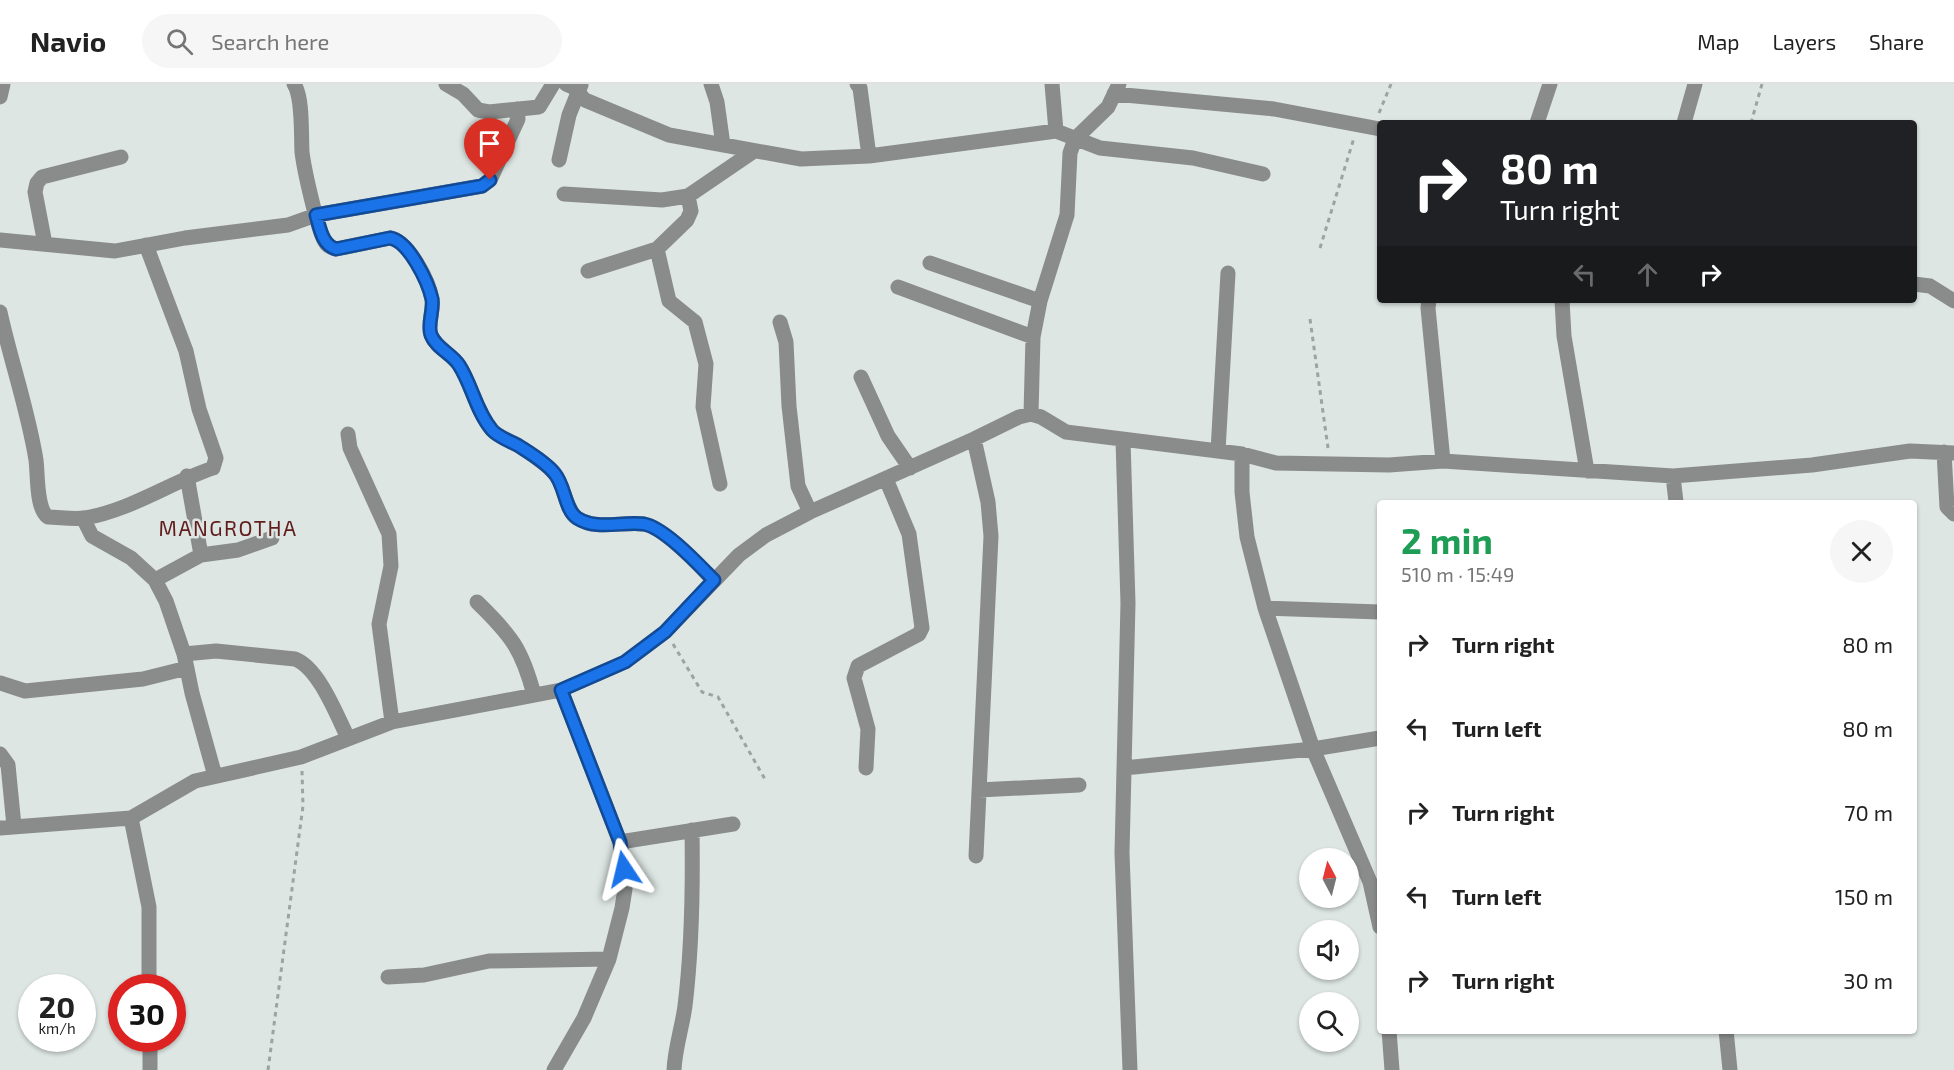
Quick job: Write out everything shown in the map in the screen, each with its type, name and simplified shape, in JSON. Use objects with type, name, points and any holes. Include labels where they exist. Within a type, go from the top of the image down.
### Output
[{"type":"street","points":[[0,97],[3,84]]},
{"type":"street","points":[[294,84],[301,101],[303,156],[316,215],[325,242],[336,249],[390,238],[398,239],[425,279],[432,301],[430,334],[436,343],[459,364],[479,410],[493,432],[520,447],[555,473],[565,491],[570,511],[577,518],[599,525],[629,524],[653,527],[692,557],[714,580]]},
{"type":"street","points":[[446,84],[463,94],[478,110],[489,112],[539,107],[553,84]]},
{"type":"street","points":[[711,84],[717,102],[723,145]]},
{"type":"street","points":[[857,84],[860,88],[869,156]]},
{"type":"street","points":[[1052,84],[1056,132]]},
{"type":"street","points":[[1538,120],[1550,84]]},
{"type":"street","points":[[1685,120],[1695,84]]},
{"type":"street","points":[[575,87],[585,99],[669,135],[801,159],[869,156],[1056,132],[1100,148],[1193,158],[1263,174]]},
{"type":"street","points":[[559,160],[575,87]]},
{"type":"street","points":[[1031,414],[1033,337],[1040,301],[1067,214],[1070,153],[1075,139],[1108,107],[1116,89],[1274,109],[1371,127]]},
{"type":"street","points":[[0,240],[115,251],[185,238],[288,225],[316,215],[482,186],[490,180],[518,119],[517,109]]},
{"type":"street","points":[[564,194],[662,200],[688,196],[754,151]]},
{"type":"street","points":[[45,244],[34,192],[42,177],[121,157]]},
{"type":"street","points":[[588,270],[657,249],[687,220],[691,211],[688,196]]},
{"type":"street","points":[[0,312],[28,423],[38,479],[40,508],[48,517],[83,518],[132,505],[188,476],[213,468],[216,458],[199,409],[186,351],[146,245]]},
{"type":"street","points":[[657,249],[669,302],[695,322],[706,364],[703,407],[720,484]]},
{"type":"street","points":[[930,263],[1040,301]]},
{"type":"street","points":[[1218,451],[1228,273]]},
{"type":"street","points":[[1917,284],[1930,286],[1954,301]]},
{"type":"street","points":[[898,287],[1033,337]]},
{"type":"street","points":[[1429,303],[1443,461]]},
{"type":"street","points":[[1562,303],[1564,336],[1587,471]]},
{"type":"street","points":[[780,322],[786,342],[789,406],[798,486],[810,512]]},
{"type":"street","points":[[861,377],[888,436],[910,468]]},
{"type":"street","points":[[0,754],[8,765],[7,827],[131,818],[195,781],[301,757],[392,722],[561,690],[625,662],[665,632],[739,555],[766,535],[810,512],[1019,417],[1031,414],[1041,417],[1066,432],[1242,454],[1276,464],[1389,465],[1443,461],[1673,476],[1812,465],[1910,451],[1949,453],[1947,507],[1954,514]]},
{"type":"street","points":[[348,434],[350,448],[389,534],[391,566],[379,624],[392,722]]},
{"type":"street","points":[[974,439],[988,502],[991,536],[976,856]]},
{"type":"street","points":[[1123,440],[1128,603],[1122,853],[1130,1070]]},
{"type":"street","points":[[1242,454],[1242,492],[1246,537],[1265,608],[1313,749],[1370,882],[1377,914]]},
{"type":"street","points":[[188,476],[201,555]]},
{"type":"street","points":[[1673,476],[1676,500]]},
{"type":"street","points":[[866,768],[868,729],[854,678],[855,672],[858,666],[919,634],[922,628],[909,534],[886,479]]},
{"type":"street","points":[[83,518],[92,536],[131,558],[155,580],[166,601],[185,661],[214,776]]},
{"type":"street","points":[[155,580],[201,555],[238,550],[272,538]]},
{"type":"street","points":[[477,602],[505,628],[517,646],[527,668],[534,695]]},
{"type":"street","points":[[1265,608],[1377,612]]},
{"type":"street","points":[[0,683],[25,691],[143,680],[185,661],[216,651],[295,659],[307,664],[326,694],[348,738]]},
{"type":"street","points":[[554,1070],[584,1018],[609,959],[625,889],[620,842],[561,690]]},
{"type":"street","points":[[1124,768],[1313,749],[1377,738]]},
{"type":"street","points":[[979,790],[1079,785]]},
{"type":"street","points":[[131,818],[149,907],[149,974]]},
{"type":"street","points":[[620,842],[733,824]]},
{"type":"street","points":[[674,1070],[690,953],[693,888],[692,830]]},
{"type":"street","points":[[388,977],[424,975],[489,961],[609,959]]},
{"type":"street","points":[[1389,1034],[1392,1070]]},
{"type":"street","points":[[1726,1034],[1730,1070]]},
{"type":"street","points":[[150,1052],[150,1070]]},
{"type":"path","points":[[1320,248],[1391,84]]},
{"type":"path","points":[[1752,120],[1762,84]]},
{"type":"path","points":[[1310,319],[1330,464]]},
{"type":"path","points":[[665,632],[702,692],[718,697],[766,780]]},
{"type":"path","points":[[268,1070],[303,806],[301,757]]},
{"type":"district","name":"MANGROTHA","points":[[228,529]]},
{"type":"route","points":[[490,180],[482,186],[316,215],[325,242],[330,247],[336,249],[390,238],[398,239],[404,245],[425,279],[432,301],[430,334],[436,343],[459,364],[479,410],[493,432],[520,447],[555,473],[565,491],[570,511],[577,518],[591,524],[643,524],[653,527],[692,557],[714,580],[665,632],[625,662],[561,690],[620,842],[624,869]]}]
